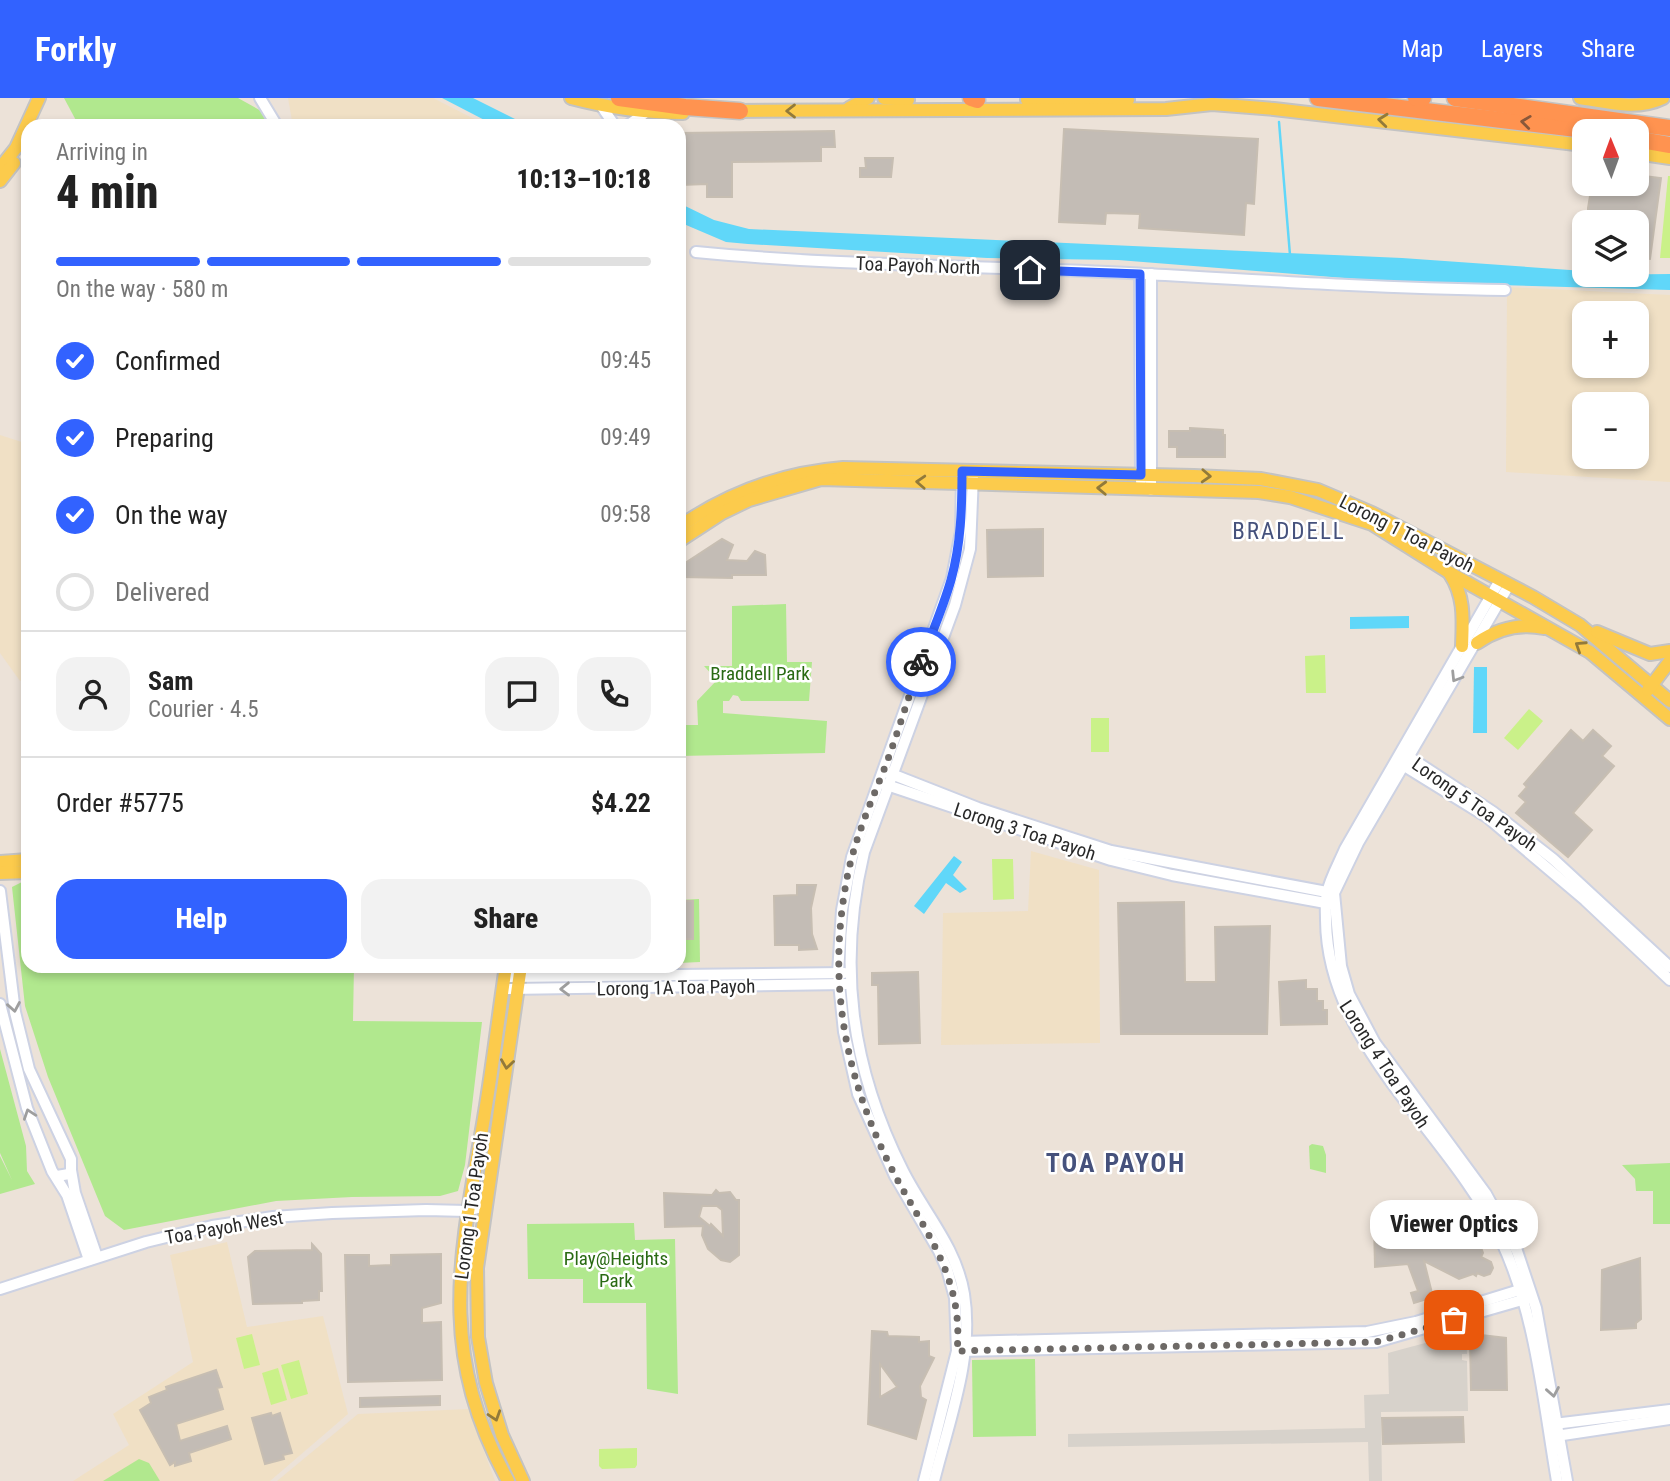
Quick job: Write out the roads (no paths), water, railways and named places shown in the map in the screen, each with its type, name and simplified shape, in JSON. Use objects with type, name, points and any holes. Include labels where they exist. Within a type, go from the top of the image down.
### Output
[{"type":"highway","points":[[620,98],[740,111]]},
{"type":"highway","points":[[1318,98],[1572,128]]},
{"type":"highway","points":[[1416,98],[1423,98]]},
{"type":"highway","points":[[1455,98],[1572,120]]},
{"type":"highway","points":[[1649,131],[1670,131]]},
{"type":"highway","points":[[1649,137],[1670,145]]},
{"type":"main road","points":[[31,119],[39,98]]},
{"type":"main road","points":[[40,119],[48,98]]},
{"type":"main road","points":[[571,98],[603,107],[645,113],[909,108],[1166,109],[1212,104]]},
{"type":"main road","points":[[842,111],[868,98]]},
{"type":"main road","points":[[884,98],[894,101],[974,99],[1212,104],[1419,124],[1572,143]]},
{"type":"main road","points":[[1580,98],[1625,105],[1663,98]]},
{"type":"main road","points":[[0,168],[21,138]]},
{"type":"main road","points":[[0,181],[21,152]]},
{"type":"main road","points":[[1649,155],[1670,159]]},
{"type":"main road","name":"Lorong 1 Toa Payoh","points":[[686,524],[755,486],[818,470],[843,468],[1146,490],[1259,492],[1290,497],[1372,524],[1450,573],[1590,652],[1643,695],[1666,699]]},
{"type":"main road","name":"Lorong 1 Toa Payoh","points":[[967,478],[1146,475],[1261,479],[1318,490],[1363,508],[1580,625],[1652,684],[1666,699]]},
{"type":"main road","name":"Lorong 1 Toa Payoh","points":[[686,535],[719,508]]},
{"type":"main road","points":[[1450,573],[1458,586],[1463,603],[1462,646]]},
{"type":"main road","points":[[1580,625],[1650,654],[1670,651]]},
{"type":"main road","points":[[1477,643],[1493,631],[1508,627],[1535,626],[1551,629]]},
{"type":"main road","points":[[1643,695],[1670,662]]},
{"type":"main road","points":[[1666,699],[1670,719]]},
{"type":"main road","points":[[0,862],[21,860]]},
{"type":"main road","points":[[0,873],[21,872]]},
{"type":"main road","name":"Lorong 1 Toa Payoh","points":[[504,977],[490,1043],[464,1207],[460,1302],[463,1356],[477,1414],[508,1481]]},
{"type":"main road","name":"Lorong 1 Toa Payoh","points":[[520,978],[480,1241],[477,1295],[482,1364],[502,1435],[523,1481]]},
{"type":"main road","points":[[462,1240],[471,1236],[480,1241]]},
{"type":"street","points":[[260,98],[273,119]]},
{"type":"street","points":[[603,107],[611,119]]},
{"type":"street","points":[[637,119],[645,113]]},
{"type":"street","name":"Toa Payoh North","points":[[696,252],[818,261],[1146,274],[1392,288],[1504,290]]},
{"type":"street","points":[[1146,274],[1146,490]]},
{"type":"street","points":[[934,1481],[962,1346],[955,1298],[947,1269],[891,1169],[858,1094],[844,1032],[844,978],[859,874],[886,778],[964,575],[970,549],[967,478]]},
{"type":"street","name":"Lorong 4 Toa Payoh","points":[[1504,582],[1477,643],[1353,833],[1330,898],[1329,958],[1343,1005],[1410,1109],[1477,1199],[1504,1246],[1526,1293],[1534,1340],[1567,1481]]},
{"type":"street","name":"Lorong 4 Toa Payoh","points":[[1403,759],[1462,646],[1496,598]]},
{"type":"street","name":"Lorong 5 Toa Payoh","points":[[1403,759],[1549,863],[1670,967]]},
{"type":"street","name":"Lorong 3 Toa Payoh","points":[[886,778],[1111,851],[1330,898]]},
{"type":"street","name":"Lorong 3 Toa Payoh","points":[[886,778],[1038,838],[1172,875],[1330,898]]},
{"type":"street","points":[[1172,875],[1176,863]]},
{"type":"street","name":"Lorong 5 Toa Payoh","points":[[1549,863],[1670,980]]},
{"type":"street","points":[[0,891],[15,1012],[29,1069],[71,1159],[75,1193],[93,1259]]},
{"type":"street","name":"Lorong 1A Toa Payoh","points":[[504,977],[761,981],[844,978]]},
{"type":"street","points":[[0,1003],[27,1108],[44,1154],[67,1195],[93,1259]]},
{"type":"street","points":[[57,1176],[65,1176],[71,1170]]},
{"type":"street","points":[[464,1207],[478,1208],[486,1200]]},
{"type":"street","name":"Toa Payoh West","points":[[0,1289],[185,1232],[262,1218],[464,1207]]},
{"type":"street","points":[[962,1346],[1376,1342],[1526,1293]]},
{"type":"street","points":[[924,1481],[962,1346]]},
{"type":"street","points":[[1554,1430],[1670,1410]]},
{"type":"street","points":[[1554,1430],[1670,1419]]},
{"type":"street","name":"Lorong 4 Toa Payoh","points":[[1554,1430],[1557,1481]]},
{"type":"water","points":[[442,98],[473,98],[515,119],[482,119]]},
{"type":"water","points":[[686,206],[714,220],[749,229],[1402,258],[1572,270],[1572,287],[1649,287],[1649,274],[1670,274],[1670,290],[1394,282],[1118,260],[987,258],[726,242],[686,225]]},
{"type":"water","points":[[1409,616],[1409,628],[1350,629],[1350,617]]},
{"type":"water","points":[[1474,667],[1487,667],[1487,733],[1473,733]]},
{"type":"water","points":[[954,856],[962,862],[953,875],[967,889],[960,893],[946,883],[924,914],[914,906]]},
{"type":"waterway","points":[[1279,122],[1290,255]]},
{"type":"place","name":"Viewer Optics","points":[[1454,1320]]},
{"type":"district","name":"BRADDELL","points":[[1289,531]]},
{"type":"district","name":"TOA PAYOH","points":[[1116,1163]]},
{"type":"park label","name":"Braddell Park","points":[[760,673]]},
{"type":"park label","name":"Play@Heights Park","points":[[616,1269]]}]
